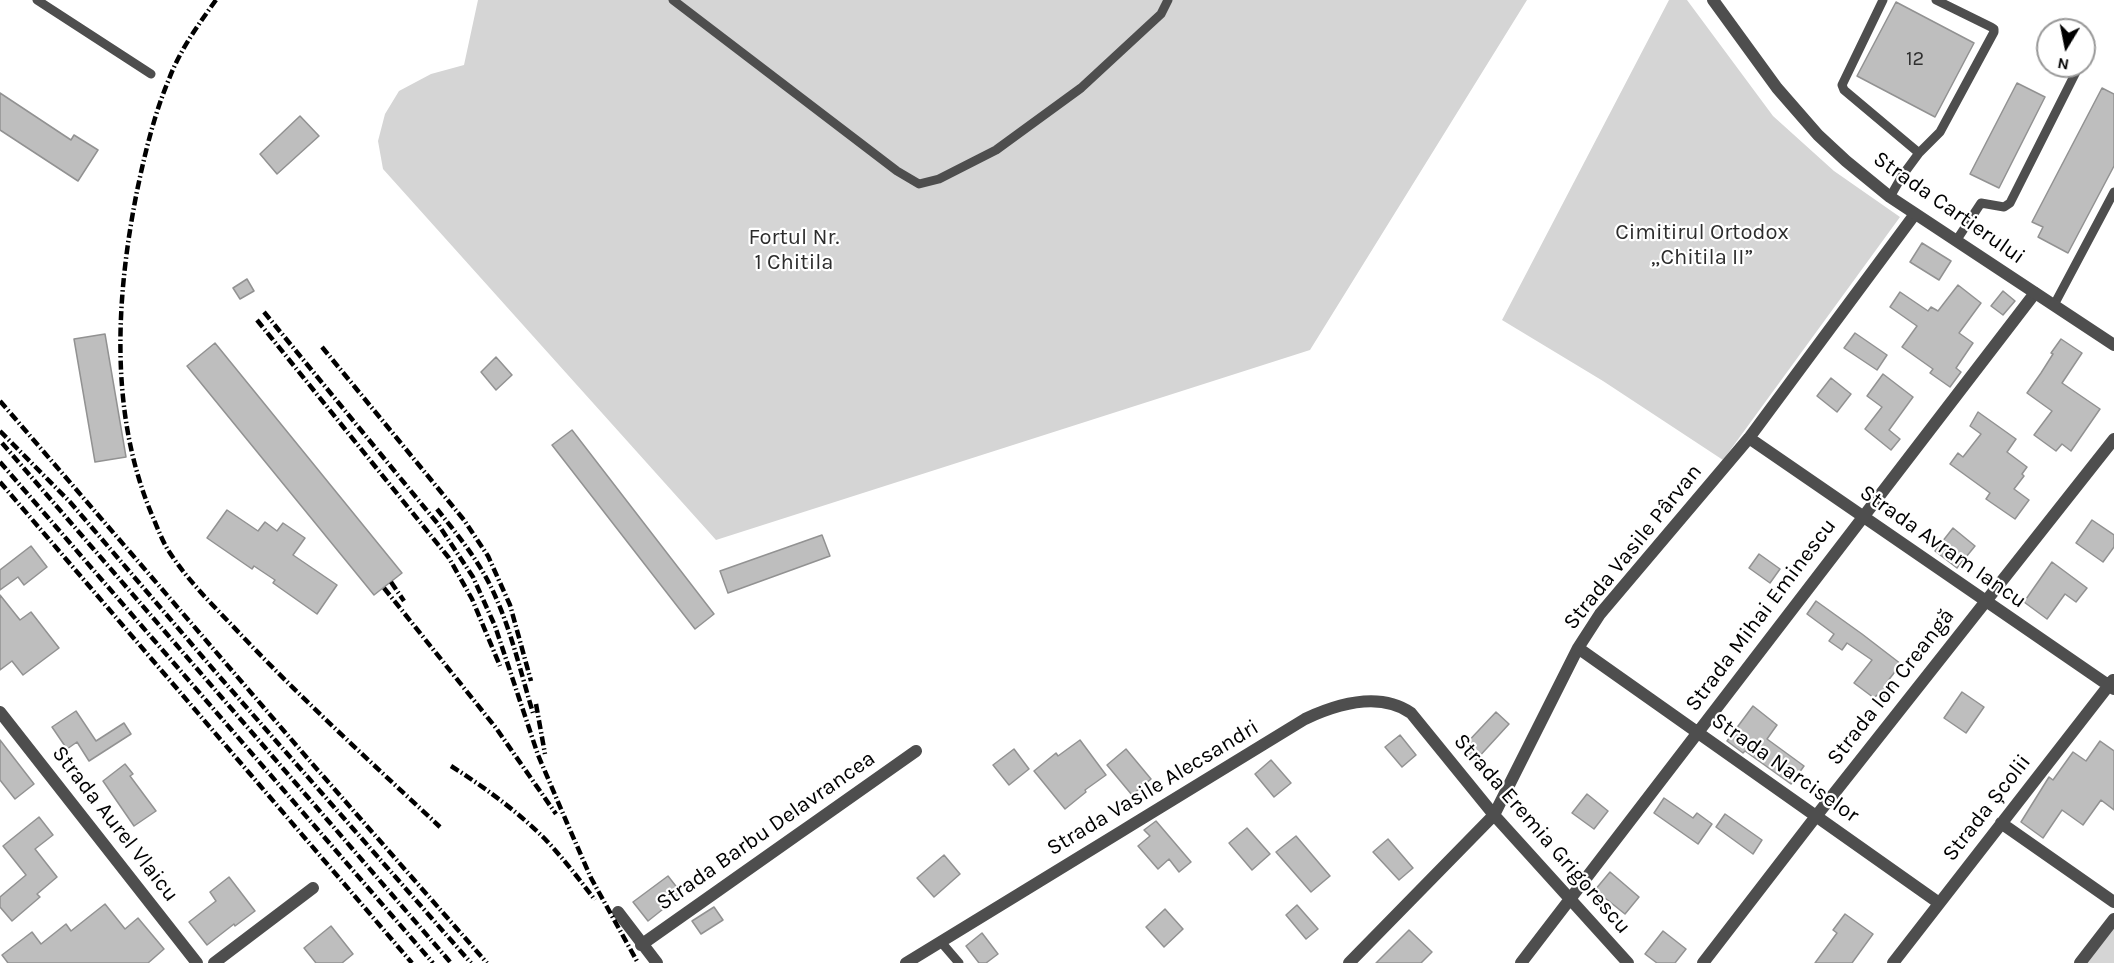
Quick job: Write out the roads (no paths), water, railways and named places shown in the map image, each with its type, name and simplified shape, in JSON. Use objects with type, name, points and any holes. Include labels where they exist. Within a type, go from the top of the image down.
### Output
[{"type":"street","name":"Strada Cartierului","points":[[1713,0],[1755,60],[1795,110],[1846,160],[1890,197],[2114,345]]},
{"type":"street","name":"Strada Vasile Pârvan","points":[[1349,963],[1494,815],[1578,648],[1600,614],[1749,438],[1915,214]]},
{"type":"street","name":"Strada Mihai Eminescu","points":[[1521,963],[1571,901],[2035,293]]},
{"type":"street","name":"Strada Avram Iancu","points":[[1749,438],[1985,602],[2112,685]]},
{"type":"street","name":"Strada Ion Creangă","points":[[1703,963],[2114,439]]},
{"type":"street","name":"Strada Narciselor","points":[[1578,648],[1939,903]]},
{"type":"street","name":"Strada Școlii","points":[[1893,963],[2112,685]]},
{"type":"street","name":"Strada Vasile Alecsandri","points":[[906,963],[1305,719],[1324,710],[1353,703],[1393,704],[1411,714],[1426,732]]},
{"type":"street","name":"Strada Aurel Vlaicu","points":[[0,712],[196,963]]},
{"type":"street","name":"Strada Eremia Grigorescu","points":[[1426,732],[1494,815],[1628,963]]},
{"type":"street","name":"Strada Barbu Delavrancea","points":[[641,945],[916,751]]},
{"type":"street","points":[[2001,823],[2114,902]]},
{"type":"street","points":[[214,963],[313,888]]},
{"type":"street","points":[[618,912],[657,963]]},
{"type":"street","points":[[2080,963],[2114,919]]},
{"type":"lane","points":[[37,0],[151,74]]},
{"type":"lane","points":[[673,0],[897,171],[919,184],[939,179],[996,150],[1081,88],[1161,14],[1168,0]]},
{"type":"lane","points":[[1883,0],[1842,85],[1844,90],[1919,153]]},
{"type":"lane","points":[[1890,197],[1919,153],[1941,132],[1994,33],[1991,27],[1936,0]]},
{"type":"lane","points":[[1956,241],[1981,203],[2004,207],[2010,203],[2073,78]]},
{"type":"lane","points":[[2054,305],[2114,192]]},
{"type":"lane","points":[[941,942],[959,963]]},
{"type":"railway","points":[[216,0],[196,28],[173,68],[154,120],[130,231],[124,272],[120,354],[123,396],[138,476],[166,546],[194,585],[292,687],[440,827]]},
{"type":"railway","points":[[264,312],[438,524],[473,577],[495,626],[538,755],[567,823],[591,878],[638,963]]},
{"type":"railway","points":[[257,320],[449,558],[472,599],[500,666]]},
{"type":"railway","points":[[322,347],[464,520],[488,556],[510,605],[531,681]]},
{"type":"railway","points":[[0,401],[487,963]]},
{"type":"railway","points":[[0,431],[70,502],[471,963]]},
{"type":"railway","points":[[2,443],[451,963]]},
{"type":"railway","points":[[0,462],[433,963]]},
{"type":"railway","points":[[0,482],[412,963]]},
{"type":"railway","points":[[437,509],[472,555],[490,585],[509,632],[533,713]]},
{"type":"railway","points":[[391,582],[404,601]]},
{"type":"railway","points":[[384,588],[496,728],[556,814]]},
{"type":"railway","points":[[536,704],[545,754]]},
{"type":"railway","points":[[451,766],[500,800],[545,839],[595,900]]},
{"type":"park label","name":"Cimitirul Ortodox „Chitila II”","points":[[1702,246]]},
{"type":"park label","name":"Fortul Nr. 1 Chitila","points":[[794,250]]}]
